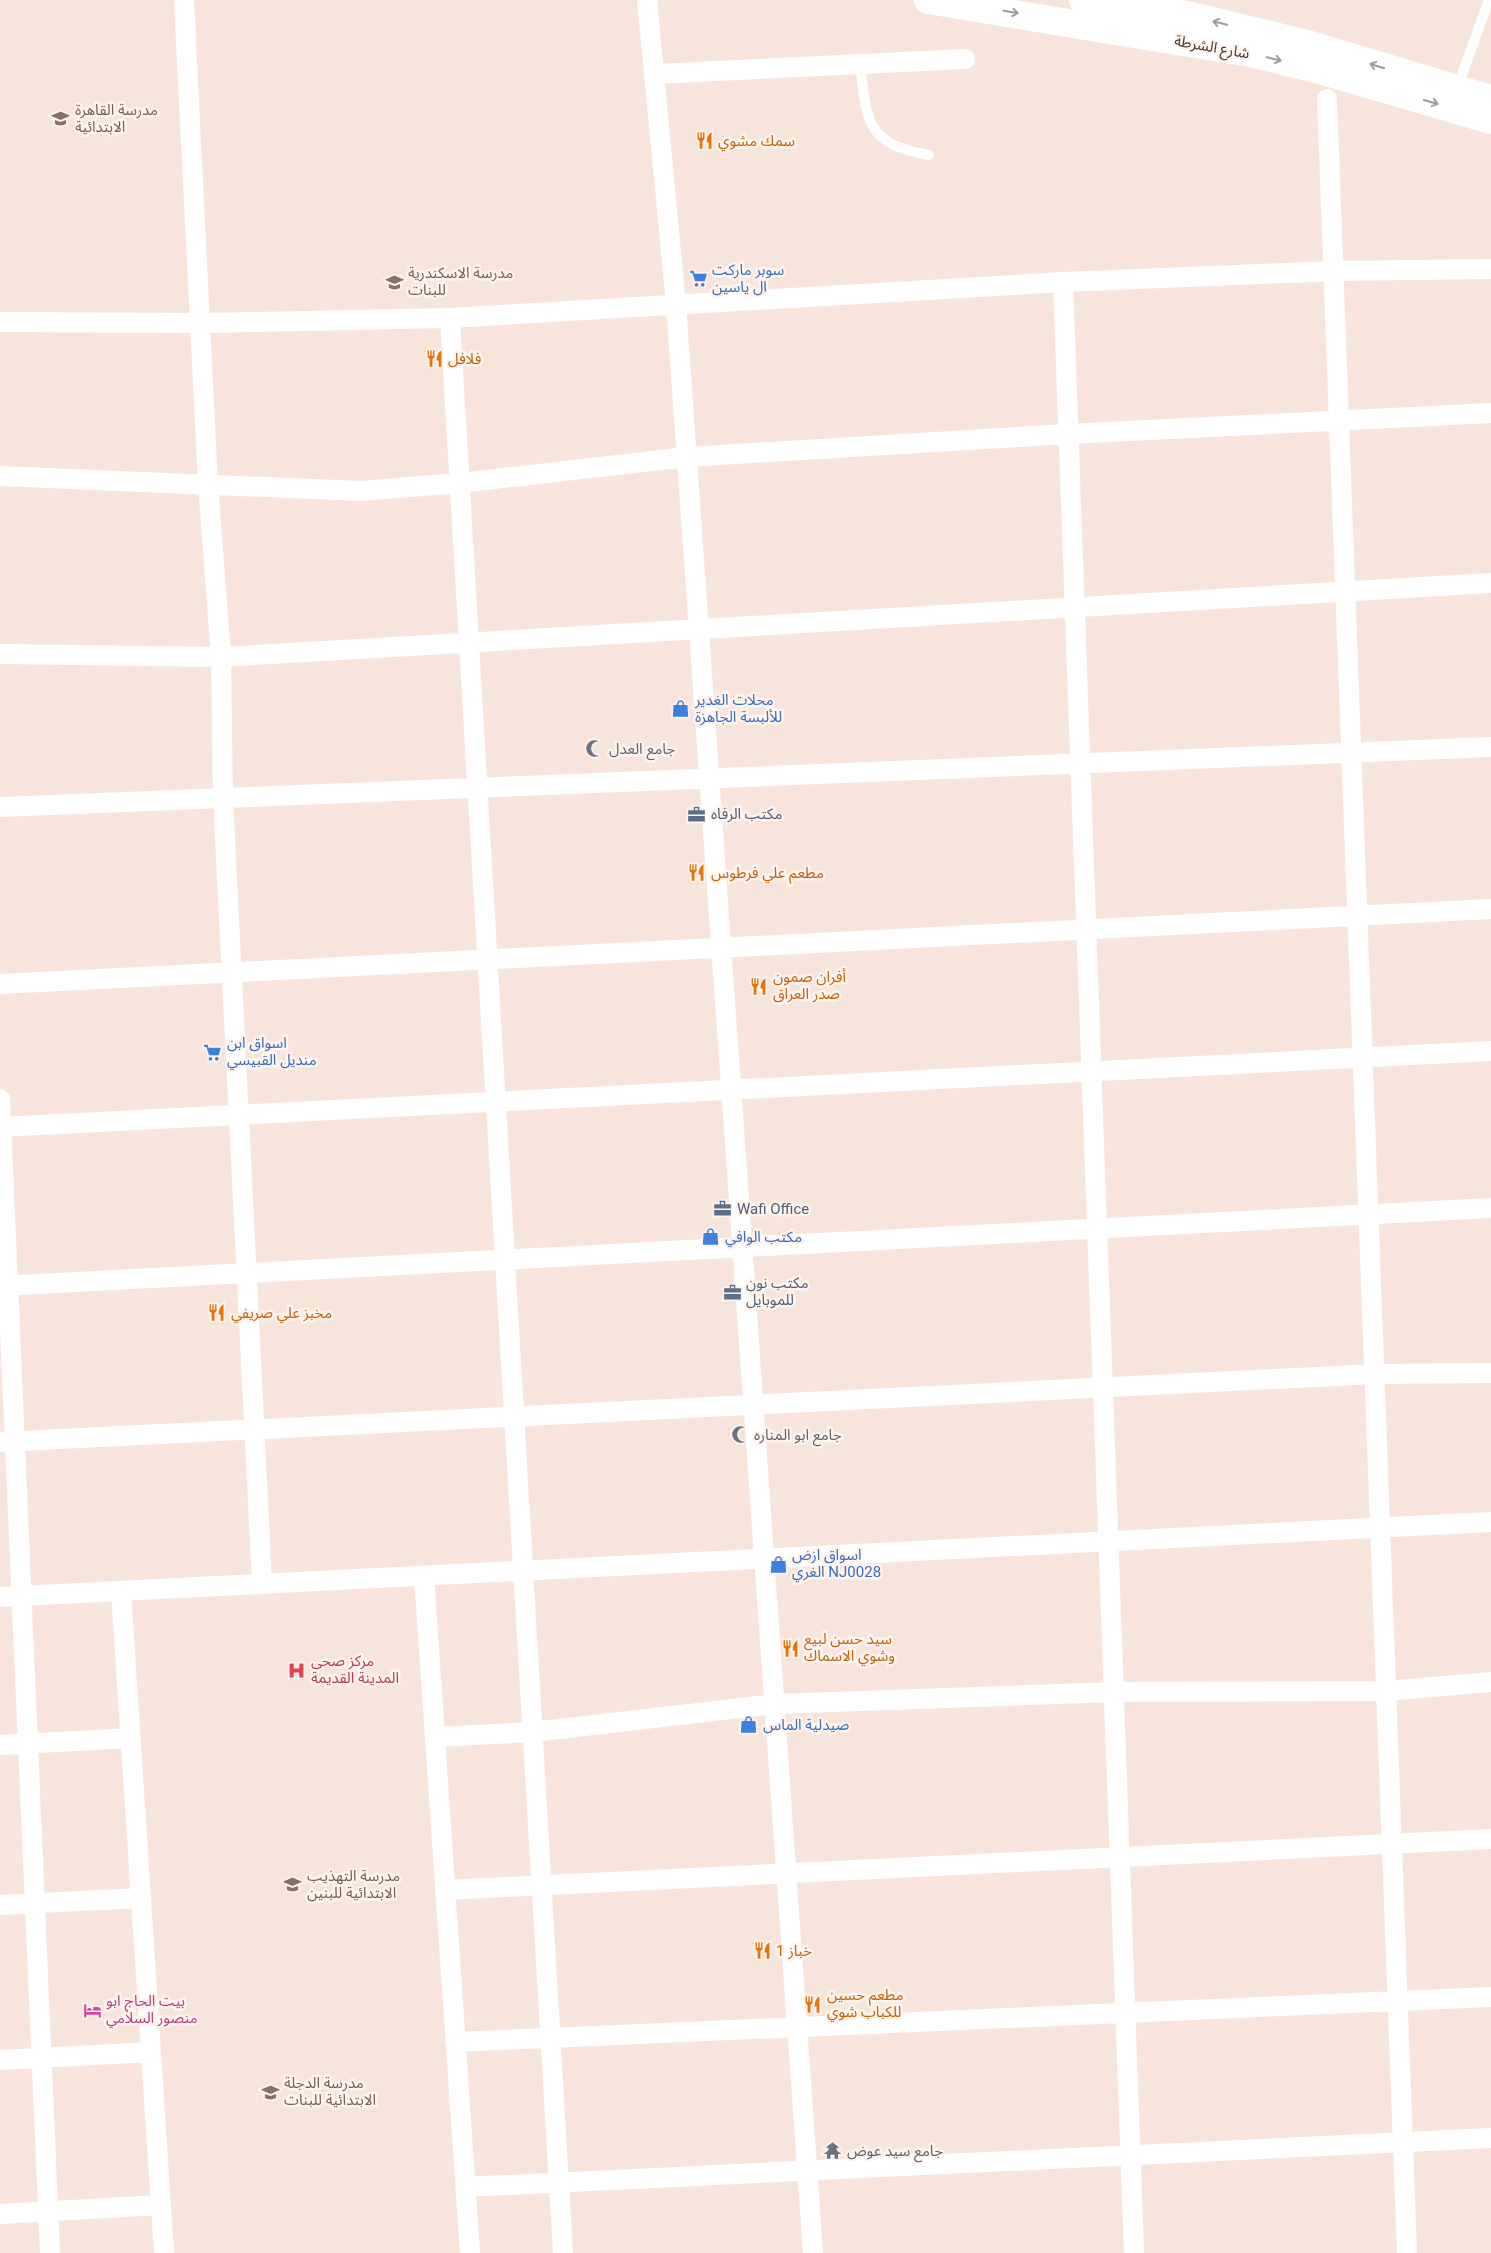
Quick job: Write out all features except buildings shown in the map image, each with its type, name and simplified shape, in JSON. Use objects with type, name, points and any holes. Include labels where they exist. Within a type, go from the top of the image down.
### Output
[{"type":"main road","name":"شارع الشرطة","points":[[928,0],[1250,53],[1327,72],[1491,120]]},
{"type":"main road","name":"شارع الشرطة","points":[[1083,0],[1188,15],[1307,44],[1491,99]]},
{"type":"street","points":[[184,0],[208,484],[221,657],[223,798],[262,1584]]},
{"type":"street","points":[[647,0],[676,304],[813,2253]]},
{"type":"street","points":[[655,74],[964,59]]},
{"type":"street","points":[[1327,99],[1407,2253]]},
{"type":"street","points":[[0,322],[200,323],[450,318],[1063,282],[1334,271],[1491,270]]},
{"type":"street","points":[[1063,282],[1134,2253]]},
{"type":"street","points":[[450,318],[563,2253]]},
{"type":"street","points":[[0,476],[361,491],[460,483],[687,457],[1068,434],[1491,414]]},
{"type":"street","points":[[0,654],[221,657],[1491,583]]},
{"type":"street","points":[[0,807],[1491,747]]},
{"type":"street","points":[[0,984],[1491,909]]},
{"type":"street","points":[[1,1127],[1364,1059],[1491,1051]]},
{"type":"street","points":[[0,1099],[7,1442],[21,1596],[50,2253]]},
{"type":"street","points":[[4,1286],[1491,1208]]},
{"type":"street","points":[[7,1442],[1375,1374],[1491,1373]]},
{"type":"street","points":[[0,1597],[1491,1522]]},
{"type":"street","points":[[424,1576],[470,2253]]},
{"type":"street","points":[[121,1591],[164,2253]]},
{"type":"street","points":[[434,1737],[533,1732],[775,1704],[1114,1692],[1386,1690],[1491,1682]]},
{"type":"street","points":[[0,1745],[131,1738]]},
{"type":"street","points":[[445,1890],[1392,1842],[1491,1839]]},
{"type":"street","points":[[0,1905],[141,1898]]},
{"type":"street","points":[[455,2042],[1491,1997]]},
{"type":"street","points":[[0,2060],[151,2052]]},
{"type":"street","points":[[465,2187],[1491,2138]]},
{"type":"street","points":[[0,2214],[161,2205]]},
{"type":"lane","points":[[1456,89],[1489,0]]},
{"type":"lane","points":[[860,64],[869,122],[885,141],[906,151],[929,155]]},
{"type":"place","name":"مدرسة القاهرة الابتدائية","points":[[61,119]]},
{"type":"place","name":"سمك مشوي","points":[[704,141]]},
{"type":"place","name":"سوبر ماركت ال ياسين","points":[[698,279]]},
{"type":"place","name":"مدرسة الاسكندرية للبنات","points":[[394,282]]},
{"type":"place","name":"فلافل","points":[[434,359]]},
{"type":"place","name":"محلات الغدير للألبسة الجاهزة","points":[[681,709]]},
{"type":"place","name":"جامع العدل","points":[[595,749]]},
{"type":"place","name":"مكتب الرفاه","points":[[697,814]]},
{"type":"place","name":"مطعم علي فرطوس","points":[[697,873]]},
{"type":"place","name":"أفران صمون صدر العراق","points":[[759,986]]},
{"type":"place","name":"اسواق ابن منديل القبيسي","points":[[213,1052]]},
{"type":"place","name":"Wafi Office","points":[[723,1209]]},
{"type":"place","name":"مكتب الوافي","points":[[711,1237]]},
{"type":"place","name":"مكتب نون للموبايل","points":[[732,1292]]},
{"type":"place","name":"مخبز علي صريفي","points":[[217,1313]]},
{"type":"place","name":"جامع ابو المناره","points":[[740,1435]]},
{"type":"place","name":"اسواق ازض الغري NJ0028","points":[[778,1564]]},
{"type":"place","name":"سيد حسن لبيع وشوي الاسماك","points":[[790,1648]]},
{"type":"place","name":"مركز صحي المدينة القديمة","points":[[297,1670]]},
{"type":"place","name":"صيدلية الماس","points":[[749,1725]]},
{"type":"place","name":"مدرسة التهذيب الابتدائية للبنين","points":[[293,1885]]},
{"type":"place","name":"خباز 1","points":[[762,1951]]},
{"type":"place","name":"مطعم حسين للكباب شوي","points":[[813,2004]]},
{"type":"place","name":"بيت الحاج ابو منصور السلامي","points":[[92,2010]]},
{"type":"place","name":"مدرسة الدجلة الابتدائية للبنات","points":[[270,2092]]},
{"type":"place","name":"جامع سيد عوض","points":[[833,2151]]}]
